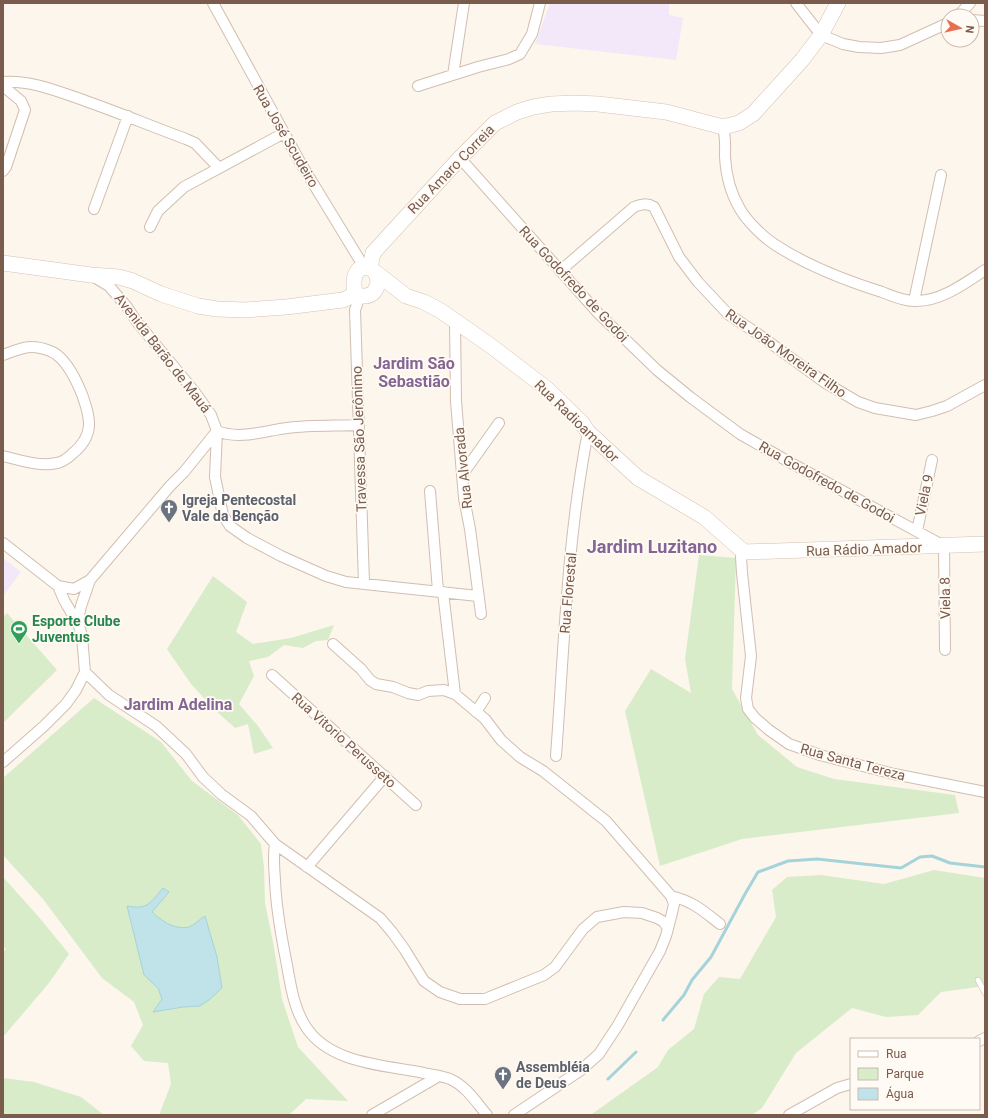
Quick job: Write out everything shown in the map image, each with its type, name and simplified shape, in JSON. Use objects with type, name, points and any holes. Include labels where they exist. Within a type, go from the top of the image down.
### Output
[{"type":"street","name":"Rua José Scudeiro","points":[[213,3],[300,162],[370,269]]},
{"type":"street","points":[[453,74],[464,3]]},
{"type":"street","points":[[418,86],[520,54],[532,34],[540,3]]},
{"type":"street","points":[[796,3],[821,35],[843,44],[859,47],[881,48],[900,45],[940,27]]},
{"type":"street","points":[[838,3],[821,35],[802,60],[753,114],[739,123],[723,127],[726,143],[725,157],[728,176],[733,194],[740,210],[773,244],[813,265],[861,285],[898,298],[914,301],[935,298],[950,292],[985,270]]},
{"type":"street","points":[[3,82],[17,81],[47,87],[128,116],[195,143],[219,168]]},
{"type":"street","points":[[3,86],[21,101],[25,110],[6,167],[3,171]]},
{"type":"street","name":"Rua Amaro Correia","points":[[370,269],[373,253],[460,158],[495,123],[504,118],[533,107],[551,104],[575,103],[598,104],[666,112],[723,127]]},
{"type":"street","points":[[94,209],[128,116]]},
{"type":"street","points":[[150,227],[158,211],[184,187],[284,133]]},
{"type":"street","name":"Rua Godofredo de Godoi","points":[[460,158],[598,313],[657,370],[690,397],[736,430],[791,463],[944,546]]},
{"type":"street","points":[[914,301],[941,175]]},
{"type":"street","name":"Rua João Moreira Filho","points":[[560,271],[634,207],[642,204],[649,204],[654,207],[679,257],[698,282],[728,314],[824,382],[858,402],[875,408],[916,415],[947,406],[985,385]]},
{"type":"street","name":"Avenida Barão de Mauá","points":[[3,263],[91,275],[109,286],[127,306],[137,322],[194,391],[211,414],[217,431]]},
{"type":"street","points":[[91,275],[119,277],[133,281],[161,294],[198,306],[217,309],[245,310],[343,300],[362,295],[377,288],[379,283],[378,278],[370,269],[358,270],[355,277],[353,288],[362,295]]},
{"type":"street","name":"Rua Radioamador","points":[[370,269],[406,296],[429,305],[456,321],[491,346],[546,388],[582,423],[588,432],[638,478],[704,517],[744,552]]},
{"type":"street","name":"Rua Radioamador","points":[[362,295],[406,296]]},
{"type":"street","name":"Travessa São Jerônimo","points":[[362,295],[354,310],[364,583]]},
{"type":"street","name":"Rua Alvorada","points":[[456,321],[456,401],[462,475],[480,614]]},
{"type":"street","points":[[3,355],[27,346],[52,351],[60,358],[76,378],[88,416],[89,427],[86,438],[80,447],[69,457],[58,463],[44,465],[3,456]]},
{"type":"street","points":[[462,475],[499,423]]},
{"type":"street","points":[[217,431],[225,434],[237,435],[288,428],[358,425]]},
{"type":"street","points":[[217,431],[215,476],[223,515],[230,526],[247,538],[281,556],[326,576],[346,582],[478,596]]},
{"type":"street","points":[[79,626],[80,606],[90,580],[170,486],[184,472],[217,431]]},
{"type":"street","name":"Rua Florestal","points":[[556,756],[566,607],[578,493],[588,432]]},
{"type":"street","name":"Viela 9","points":[[917,531],[932,460]]},
{"type":"street","points":[[430,492],[440,591],[455,694]]},
{"type":"street","points":[[907,526],[911,535],[911,540],[907,547]]},
{"type":"street","points":[[3,543],[58,586],[74,589],[90,580]]},
{"type":"street","name":"Rua Rádio Amador","points":[[744,552],[985,544]]},
{"type":"street","name":"Viela 8","points":[[944,546],[945,650]]},
{"type":"street","name":"Rua Santa Tereza","points":[[744,552],[741,557],[750,656],[746,698],[748,709],[755,718],[789,744],[820,755],[894,774],[985,792]]},
{"type":"street","points":[[3,762],[44,726],[66,704],[76,690],[85,672],[82,636],[79,626],[58,586]]},
{"type":"street","points":[[333,644],[376,684],[393,687],[418,695],[428,691],[444,690],[455,694],[485,719],[501,740],[520,757],[543,771],[606,822],[671,896],[674,904],[668,929],[660,951],[618,1025],[599,1054],[582,1070],[514,1115]]},
{"type":"street","points":[[85,672],[109,695],[156,726],[186,754],[203,777],[221,794],[250,816],[275,844],[380,918],[405,950],[424,981],[440,992],[460,999],[485,999],[544,976],[555,967],[583,929],[597,917],[624,912],[642,913],[664,922],[668,929]]},
{"type":"street","name":"Rua Vitorio Perusseto","points":[[272,675],[416,805]]},
{"type":"street","points":[[476,712],[485,698]]},
{"type":"street","points":[[307,867],[384,776]]},
{"type":"street","points":[[275,844],[273,855],[277,911],[294,1004],[306,1028],[321,1043],[343,1056],[364,1063],[450,1079],[460,1085],[487,1115]]},
{"type":"street","points":[[671,896],[685,900],[700,907],[720,924]]},
{"type":"street","points":[[372,1115],[439,1076]]},
{"type":"street","points":[[789,1115],[837,1088],[850,1084]]},
{"type":"lane","points":[[978,980],[985,993]]},
{"type":"shaded area","points":[[550,3],[669,3],[669,15],[683,18],[676,60],[535,44]]},
{"type":"shaded area","points":[[3,558],[21,572],[3,596]]},
{"type":"green space","points":[[699,555],[736,558],[732,689],[758,735],[797,767],[834,779],[955,795],[959,813],[742,839],[660,866],[625,711],[651,669],[691,693],[685,659]]},
{"type":"green space","points":[[213,576],[247,602],[236,632],[253,644],[291,638],[334,625],[328,640],[316,641],[303,648],[284,645],[268,657],[249,661],[254,676],[239,704],[258,726],[273,748],[254,754],[248,724],[235,728],[215,710],[191,684],[167,649]]},
{"type":"green space","name":"Esporte Clube Juventus","points":[[7,613],[57,670],[3,723],[3,617]]},
{"type":"green space","points":[[94,698],[161,742],[192,781],[238,815],[261,844],[264,867],[265,903],[282,999],[298,1047],[348,1101],[306,1099],[289,1115],[159,1115],[171,1084],[168,1063],[144,1061],[131,1046],[143,1025],[134,1002],[102,978],[43,899],[3,855],[3,778]]},
{"type":"green space","points":[[934,870],[985,878],[985,986],[941,992],[918,1015],[886,1017],[852,1008],[796,1053],[762,1108],[752,1115],[592,1114],[658,1067],[668,1050],[694,1029],[704,994],[719,977],[740,979],[776,917],[772,890],[787,877],[821,875],[884,884]]},
{"type":"green space","points":[[3,877],[69,954],[49,983],[3,1037],[3,952],[6,949],[3,946]]},
{"type":"green space","points":[[3,1078],[34,1082],[81,1097],[104,1115],[3,1115]]},
{"type":"water","points":[[163,888],[169,892],[152,912],[160,919],[173,926],[184,928],[193,925],[205,916],[217,957],[222,988],[200,1006],[153,1012],[162,999],[158,988],[144,975],[127,906],[140,907],[148,904]]},
{"type":"waterway","points":[[663,1020],[684,995],[692,980],[711,957],[758,872],[788,861],[817,859],[901,868],[920,857],[932,856],[950,863],[985,867]]},
{"type":"waterway","points":[[608,1079],[636,1052]]},
{"type":"place","name":"Igreja Pentecostal Vale da Benção","points":[[169,523]]},
{"type":"place","name":"Esporte Clube Juventus","points":[[19,644]]},
{"type":"place","name":"Assembléia de Deus","points":[[503,1090]]},
{"type":"district","name":"Jardim São Sebastião","points":[[414,372]]},
{"type":"district","name":"Jardim Luzitano","points":[[652,546]]},
{"type":"district","name":"Jardim Adelina","points":[[178,704]]}]
